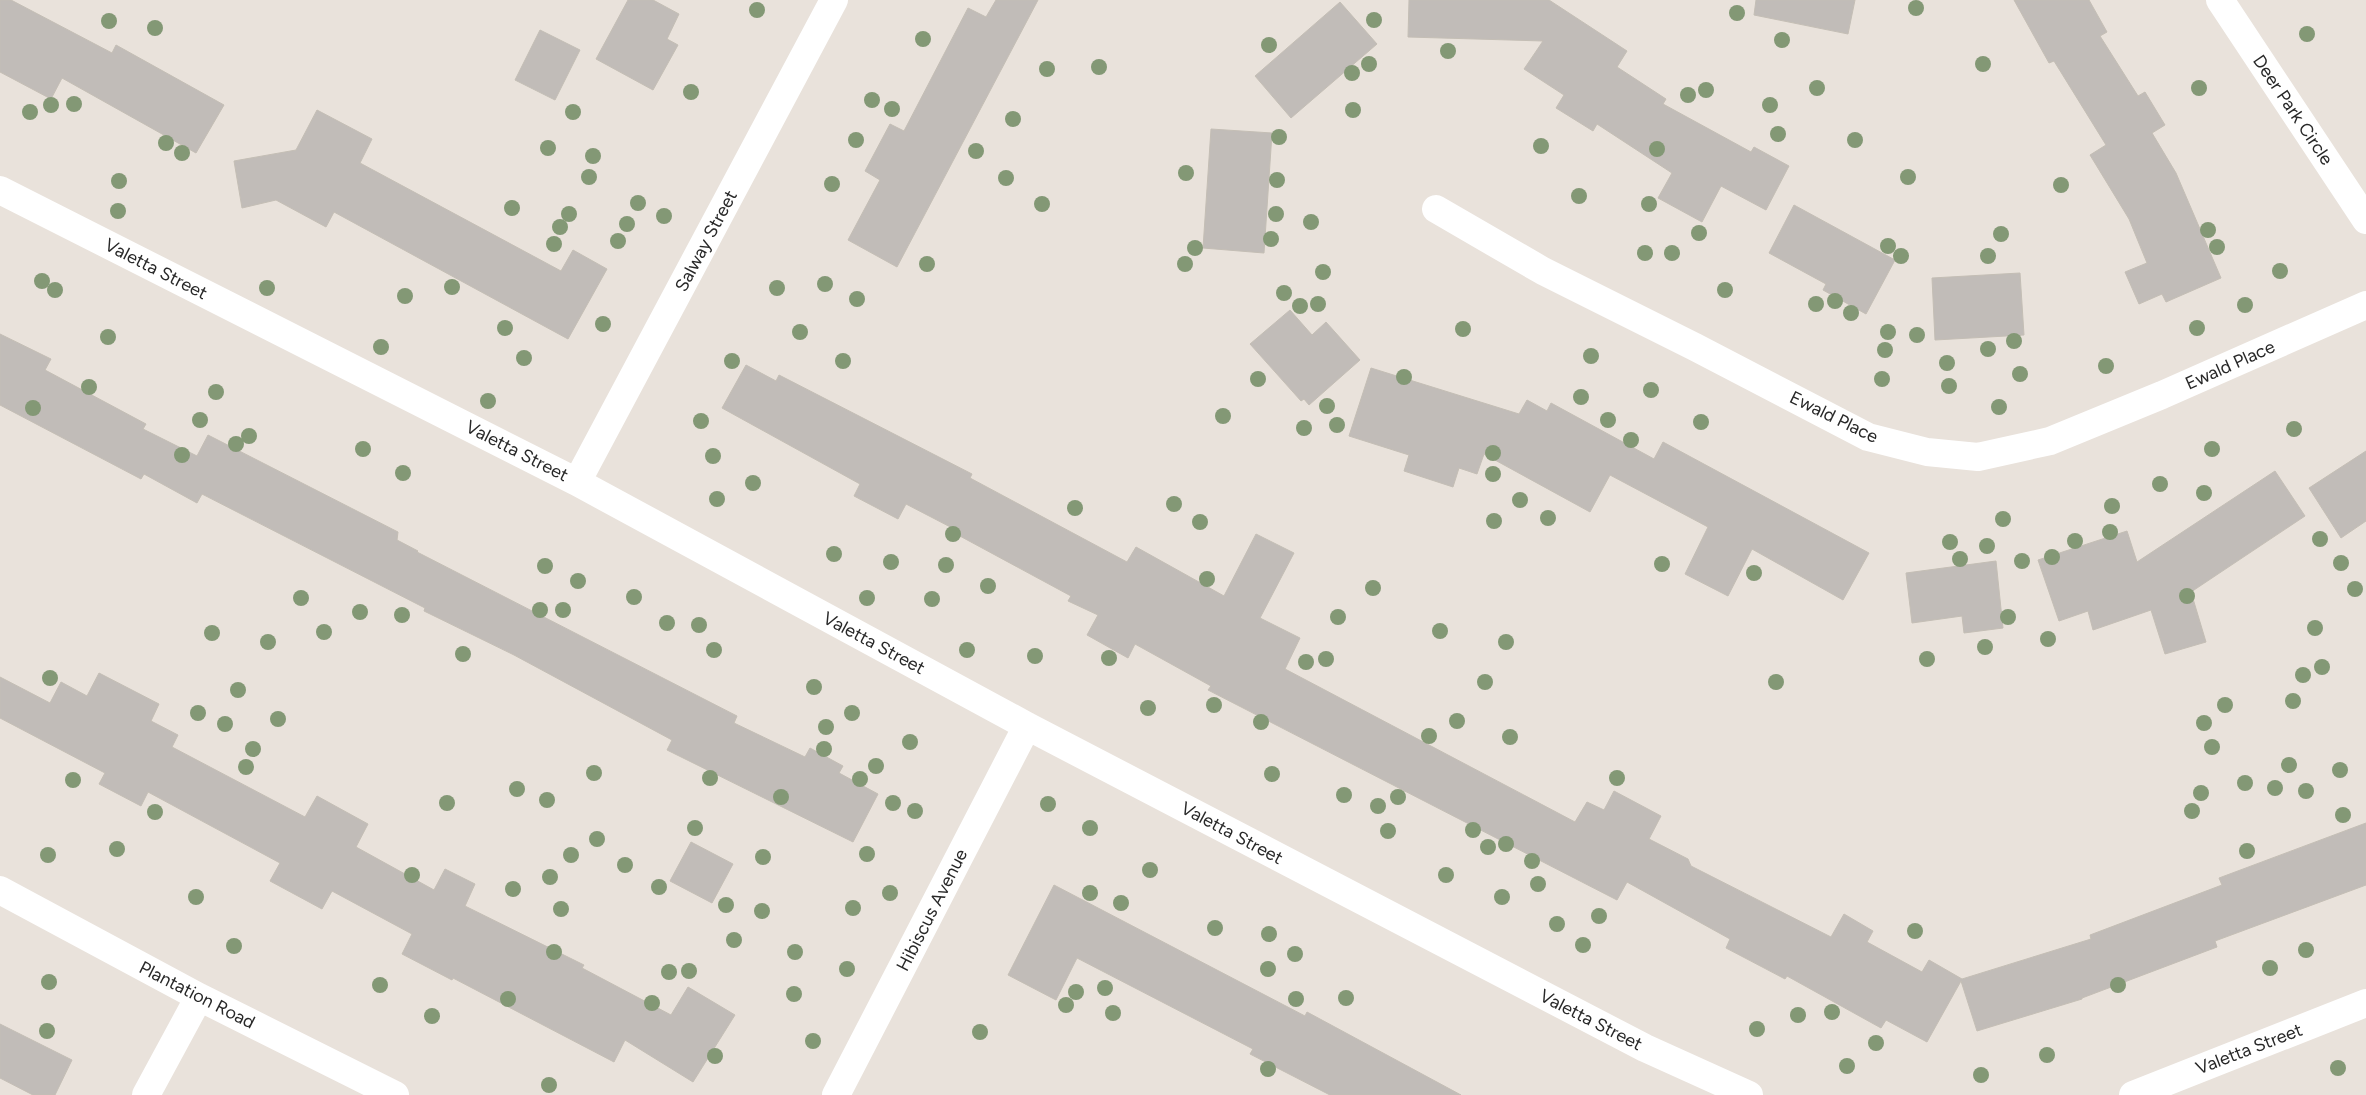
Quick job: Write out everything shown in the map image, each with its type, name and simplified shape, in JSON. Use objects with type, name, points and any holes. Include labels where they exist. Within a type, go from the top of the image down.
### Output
[{"type":"street","name":"Salway Street","points":[[577,482],[834,0]]},
{"type":"street","name":"Deer Park Circle","points":[[2220,0],[2366,220]]},
{"type":"street","name":"Valetta Street","points":[[0,190],[577,482],[1027,726],[1645,1048],[1749,1095]]},
{"type":"street","name":"Ewald Place","points":[[1436,209],[1543,271],[1868,437],[1927,452],[1978,456],[2050,442],[2366,305]]},
{"type":"street","name":"Hibiscus Avenue","points":[[836,1095],[1027,726]]},
{"type":"street","name":"Plantation Road","points":[[0,890],[199,997],[395,1095]]},
{"type":"street","points":[[146,1095],[199,997]]},
{"type":"street","name":"Valetta Street","points":[[2133,1095],[2366,1003]]},
{"type":"building","points":[[0,0],[11,0],[112,53],[116,45],[224,105],[196,153],[62,78],[51,99],[0,72]]},
{"type":"building","points":[[628,0],[653,0],[679,14],[667,39],[678,45],[653,90],[596,59]]},
{"type":"building","points":[[996,0],[1038,0],[897,267],[848,240],[880,180],[865,171],[890,124],[904,131],[968,8],[986,17]]},
{"type":"building","points":[[1409,0],[1549,0],[1627,51],[1617,67],[1666,99],[1663,104],[1751,152],[1754,147],[1789,166],[1766,210],[1721,186],[1702,222],[1658,198],[1672,173],[1597,124],[1593,131],[1556,108],[1564,95],[1524,69],[1543,41],[1408,37]]},
{"type":"building","points":[[1756,0],[1855,0],[1848,34],[1754,15]]},
{"type":"building","points":[[2014,0],[2089,0],[2107,32],[2100,36],[2138,96],[2145,92],[2165,125],[2152,133],[2176,173],[2221,278],[2166,302],[2162,294],[2139,304],[2125,272],[2147,263],[2129,219],[2090,155],[2106,145],[2054,61],[2049,63]]},
{"type":"building","points":[[1340,2],[1377,44],[1291,118],[1255,76]]},
{"type":"building","points":[[540,30],[580,50],[555,100],[515,80]]},
{"type":"building","points":[[317,110],[372,139],[360,163],[561,271],[573,250],[607,269],[568,339],[334,212],[326,227],[276,200],[242,208],[234,161],[296,150]]},
{"type":"building","points":[[1211,129],[1272,133],[1264,253],[1203,248]]},
{"type":"building","points":[[1794,205],[1895,260],[1866,314],[1823,290],[1826,284],[1769,253]]},
{"type":"building","points":[[2020,273],[2024,335],[1935,340],[1932,278]]},
{"type":"building","points":[[1290,310],[1312,335],[1326,322],[1360,360],[1309,405],[1304,399],[1301,401],[1250,344]]},
{"type":"building","points":[[0,334],[51,359],[45,370],[146,424],[143,429],[197,456],[208,435],[398,532],[397,540],[417,552],[737,716],[734,723],[805,757],[810,748],[843,766],[839,773],[878,794],[853,842],[667,750],[672,740],[514,655],[424,611],[425,608],[202,494],[197,503],[144,474],[141,479],[0,405]]},
{"type":"building","points":[[746,365],[776,381],[779,375],[972,474],[970,478],[1127,562],[1136,547],[1224,596],[1256,534],[1294,553],[1260,618],[1300,638],[1285,669],[1575,822],[1587,802],[1604,810],[1614,791],[1661,816],[1649,839],[1688,859],[1691,866],[1831,937],[1844,914],[1873,931],[1867,942],[1922,972],[1929,960],[1962,979],[2091,939],[2090,935],[2222,885],[2219,878],[2366,823],[2366,885],[2215,941],[2217,947],[2082,999],[1977,1031],[1961,981],[1927,1042],[1886,1020],[1881,1028],[1787,976],[1785,979],[1726,948],[1730,939],[1627,882],[1617,900],[1208,690],[1211,686],[1135,644],[1128,658],[1087,635],[1098,615],[1068,601],[1071,596],[958,535],[960,532],[906,504],[898,519],[854,496],[860,484],[722,408]]},
{"type":"building","points":[[1371,368],[1519,414],[1527,400],[1547,411],[1551,403],[1654,459],[1663,442],[1869,553],[1843,600],[1752,549],[1728,596],[1685,574],[1708,527],[1610,475],[1590,512],[1484,454],[1477,474],[1459,468],[1453,487],[1404,471],[1409,455],[1349,436]]},
{"type":"building","points":[[2366,451],[2366,521],[2341,538],[2309,488]]},
{"type":"building","points":[[2275,471],[2305,516],[2191,592],[2206,642],[2165,654],[2151,610],[2093,630],[2088,611],[2059,621],[2038,560],[2127,531],[2137,562]]},
{"type":"building","points":[[1996,561],[2003,628],[1964,633],[1962,616],[1912,623],[1906,573]]},
{"type":"building","points":[[99,673],[159,704],[151,721],[178,735],[172,747],[305,817],[317,796],[368,824],[356,847],[434,890],[445,869],[475,884],[465,906],[584,965],[582,968],[671,1015],[688,987],[735,1015],[693,1082],[625,1040],[614,1062],[453,978],[452,980],[402,954],[412,934],[332,891],[322,909],[270,881],[280,863],[148,792],[141,806],[99,784],[105,773],[0,718],[0,677],[50,703],[61,682],[87,696]]},
{"type":"building","points":[[691,842],[733,864],[712,903],[670,881]]},
{"type":"building","points":[[1054,885],[1305,1016],[1307,1012],[1461,1095],[1330,1095],[1250,1054],[1253,1049],[1077,958],[1056,1000],[1008,975]]},
{"type":"building","points":[[0,1024],[72,1060],[55,1095],[33,1095],[0,1078]]}]
